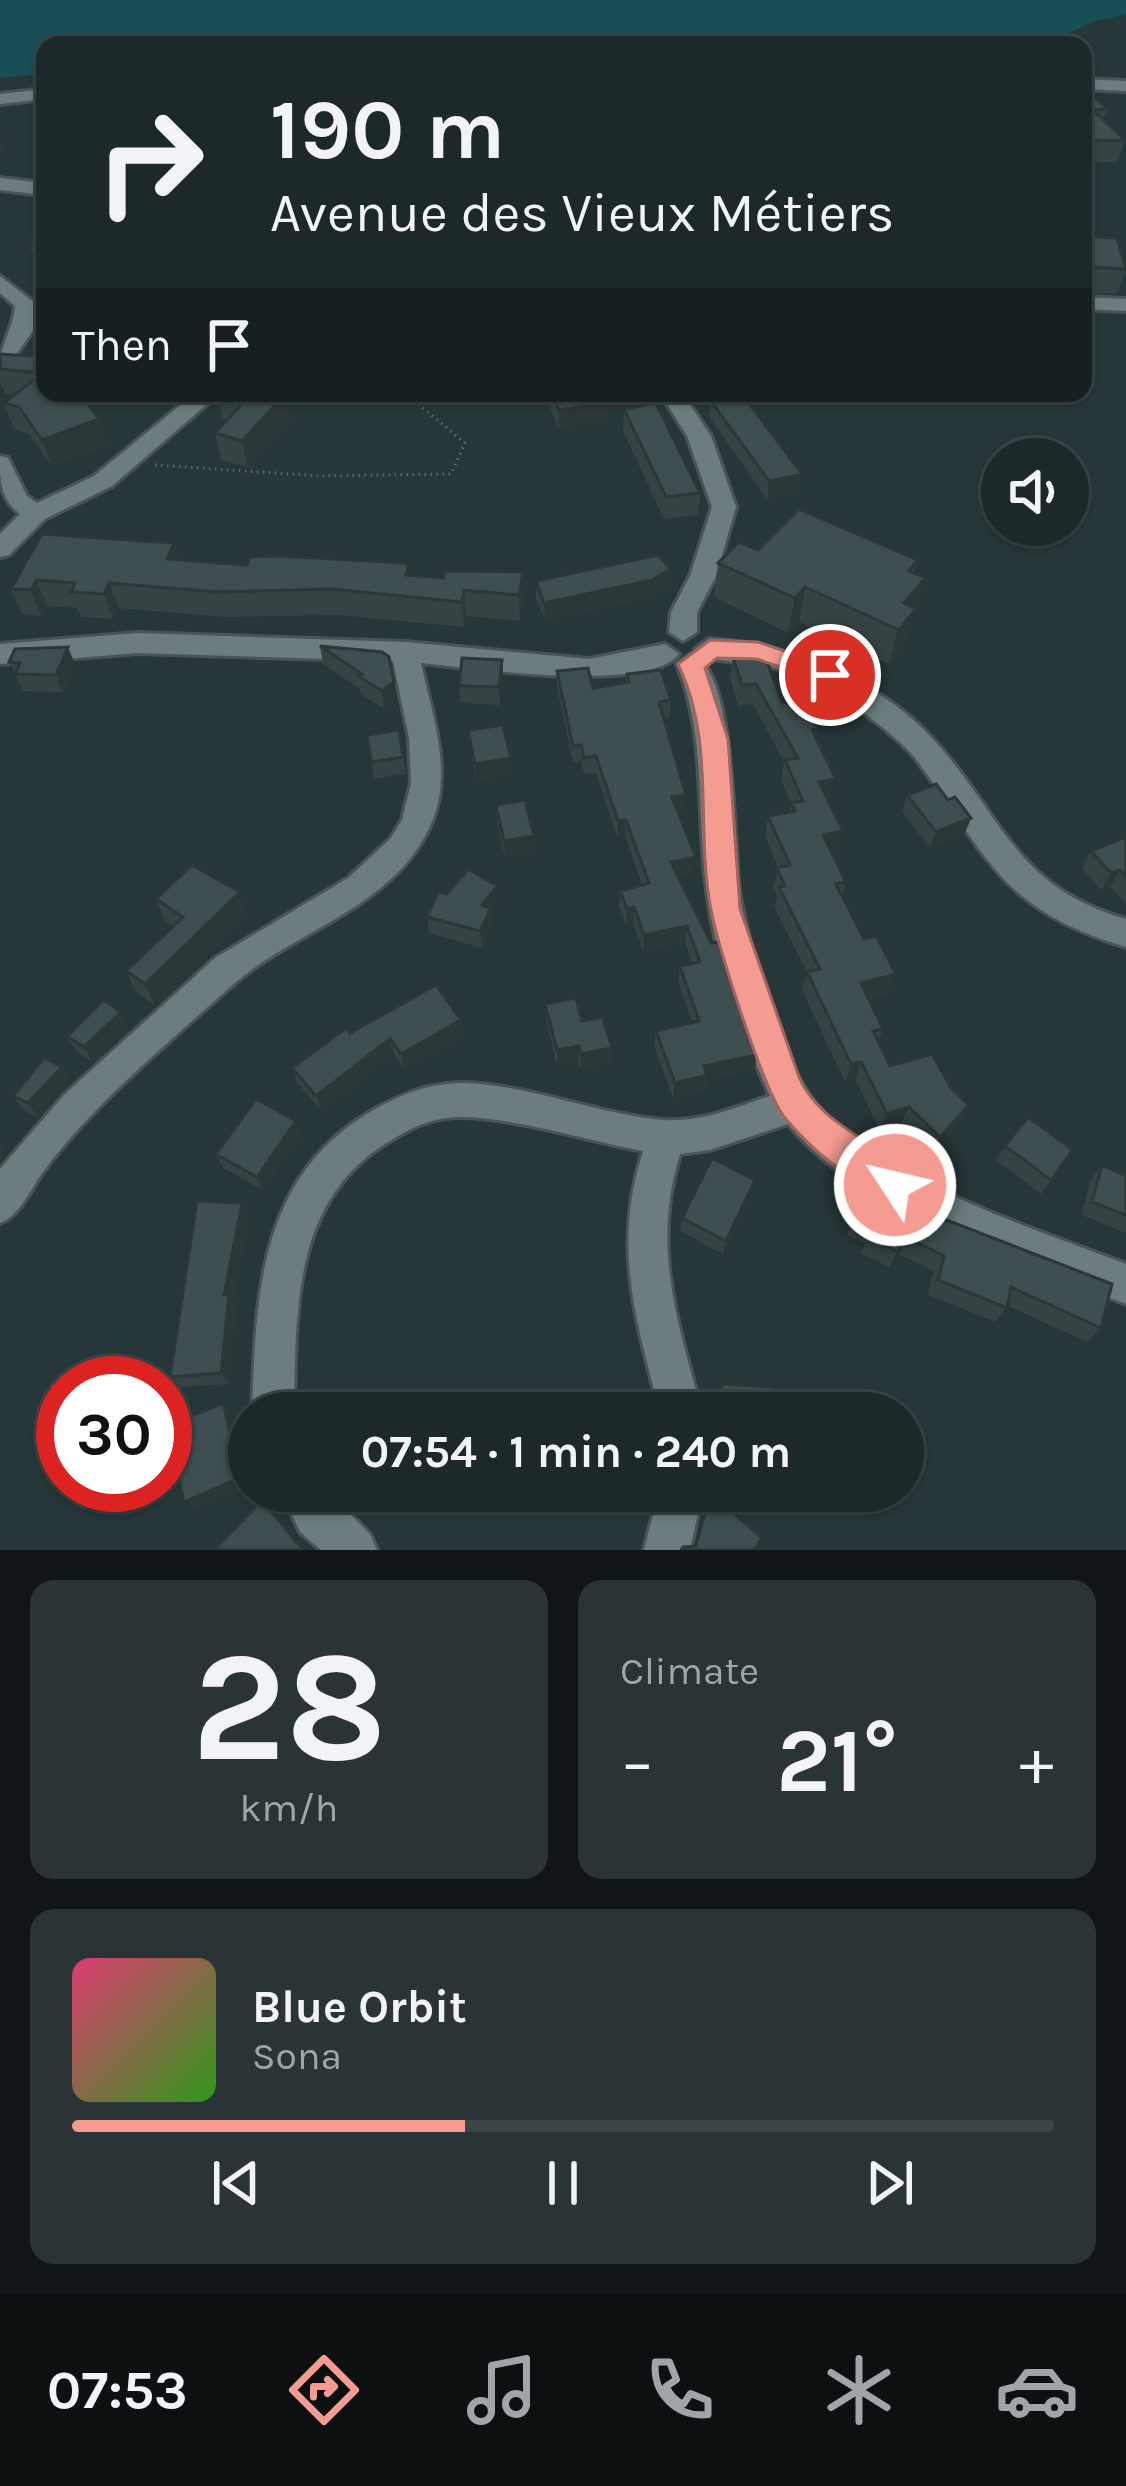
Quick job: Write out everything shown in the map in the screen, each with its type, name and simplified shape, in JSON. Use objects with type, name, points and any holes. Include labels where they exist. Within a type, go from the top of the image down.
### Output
[{"type":"street","points":[[1092,84],[1126,86]]},
{"type":"street","points":[[0,99],[36,95]]},
{"type":"street","points":[[0,184],[36,188]]},
{"type":"street","points":[[0,282],[26,304],[24,328],[0,362]]},
{"type":"street","points":[[1092,303],[1126,305]]},
{"type":"street","points":[[0,548],[36,513],[104,481],[198,402]]},
{"type":"street","points":[[677,402],[699,436],[724,506],[703,576],[684,612],[687,650],[704,691],[714,739],[725,909],[794,1105],[833,1142],[895,1185],[1126,1284]]},
{"type":"street","points":[[0,463],[17,501],[36,513]]},
{"type":"street","points":[[0,654],[138,643],[405,652],[589,669],[687,650],[758,650],[830,675],[921,744],[983,837],[1027,884],[1079,923],[1126,933]]},
{"type":"street","points":[[0,1204],[91,1089],[230,966],[294,922],[351,895],[416,824],[425,788],[424,760],[405,652]]},
{"type":"street","points":[[274,1392],[275,1342],[293,1223],[321,1174],[366,1134],[422,1102],[467,1100],[665,1138],[710,1133],[794,1105]]},
{"type":"street","points":[[665,1138],[652,1183],[646,1278],[676,1392]]},
{"type":"street","points":[[314,1512],[354,1550]]},
{"type":"street","points":[[667,1550],[676,1512]]},
{"type":"path","points":[[127,463],[320,476],[451,473],[465,443],[417,402]]},
{"type":"shaded area","points":[[0,0],[1126,0],[1126,15],[1095,21],[1063,36],[36,36],[36,75],[0,78]]},
{"type":"building","points":[[1092,94],[1107,109],[1093,110],[1125,140],[1092,141]]},
{"type":"building","points":[[1092,237],[1117,238],[1126,269],[1092,267]]},
{"type":"building","points":[[0,354],[36,356],[36,372],[0,369]]},
{"type":"building","points":[[36,378],[36,402],[87,402],[99,419],[42,440],[19,407],[4,403]]},
{"type":"building","points":[[244,402],[278,402],[242,441],[215,433]]},
{"type":"building","points":[[555,402],[608,403],[559,410]]},
{"type":"building","points":[[711,402],[748,402],[802,474],[769,481]]},
{"type":"building","points":[[656,403],[700,493],[666,497],[624,409]]},
{"type":"building","points":[[799,509],[918,560],[909,571],[925,578],[904,603],[916,609],[899,630],[805,587],[795,598],[718,563],[739,542],[758,550]]},
{"type":"building","points":[[42,534],[174,543],[167,559],[247,565],[250,557],[279,556],[389,562],[409,564],[406,575],[443,578],[445,571],[523,572],[519,595],[464,590],[462,602],[332,589],[218,592],[109,583],[104,594],[71,592],[75,583],[36,580],[31,590],[11,589]]},
{"type":"building","points":[[658,555],[671,569],[652,580],[544,603],[536,581]]},
{"type":"building","points":[[320,646],[382,652],[389,657],[394,682],[382,691]]},
{"type":"building","points":[[68,647],[56,675],[15,674],[20,663],[9,662],[15,649]]},
{"type":"building","points":[[765,655],[782,703],[801,699],[818,728],[812,730],[836,779],[819,782],[843,831],[823,835],[846,882],[836,884],[864,939],[876,936],[896,974],[861,983],[883,1029],[873,1031],[890,1066],[932,1054],[951,1088],[969,1105],[940,1137],[909,1107],[887,1114],[861,1062],[851,1064],[807,972],[820,969],[779,887],[785,886],[777,868],[790,865],[768,816],[795,811],[791,803],[803,801],[785,760],[798,758],[756,684],[742,685],[733,658]]},
{"type":"building","points":[[462,658],[502,660],[499,687],[459,686]]},
{"type":"building","points":[[588,668],[593,688],[629,682],[627,674],[661,670],[671,700],[659,702],[686,795],[672,797],[696,857],[671,862],[711,943],[718,942],[757,1055],[704,1066],[707,1075],[675,1083],[656,1031],[699,1021],[680,966],[700,962],[687,926],[644,935],[634,907],[627,909],[620,891],[649,883],[626,820],[618,821],[596,756],[584,758],[581,745],[573,746],[557,671]]},
{"type":"building","points":[[503,725],[511,758],[475,764],[468,730]]},
{"type":"building","points":[[399,730],[403,757],[371,762],[367,735]]},
{"type":"building","points":[[936,784],[948,800],[955,797],[971,818],[936,832],[907,795]]},
{"type":"building","points":[[525,800],[534,836],[504,841],[496,805]]},
{"type":"building","points":[[1126,837],[1126,877],[1120,870],[1111,873],[1091,851]]},
{"type":"building","points":[[192,865],[240,892],[145,984],[126,971],[183,917],[156,899]]},
{"type":"building","points":[[468,869],[497,886],[482,905],[491,908],[480,931],[427,917],[438,892],[447,894]]},
{"type":"building","points":[[436,985],[461,1020],[401,1054],[390,1039],[316,1096],[292,1068],[346,1028],[350,1033]]},
{"type":"building","points":[[576,998],[582,1021],[603,1017],[612,1048],[581,1054],[579,1046],[557,1050],[545,1004]]},
{"type":"building","points":[[104,1000],[121,1012],[84,1047],[67,1036]]},
{"type":"building","points":[[44,1058],[62,1067],[28,1103],[13,1096]]},
{"type":"building","points":[[256,1099],[296,1121],[257,1177],[216,1154]]},
{"type":"building","points":[[1028,1117],[1073,1150],[1051,1180],[1005,1146]]},
{"type":"building","points":[[712,1158],[755,1180],[726,1241],[682,1218]]},
{"type":"building","points":[[1102,1165],[1126,1176],[1126,1215],[1092,1202]]},
{"type":"building","points":[[870,1181],[931,1214],[1112,1284],[1101,1328],[1011,1287],[1007,1308],[938,1280],[944,1256],[904,1236],[898,1252],[869,1237],[873,1227],[855,1219]]},
{"type":"building","points":[[197,1201],[242,1203],[224,1295],[229,1295],[221,1373],[192,1375],[192,1356],[173,1356]]},
{"type":"building","points":[[721,1384],[773,1387],[773,1392],[721,1392]]},
{"type":"building","points":[[223,1403],[228,1424],[228,1483],[192,1498],[192,1416]]},
{"type":"building","points":[[251,1512],[272,1512],[303,1550],[219,1550]]},
{"type":"building","points":[[732,1512],[762,1538],[754,1550],[681,1550],[696,1546],[704,1516]]},
{"type":"route","points":[[830,675],[758,650],[710,649],[704,659],[691,664],[704,691],[714,739],[725,909],[783,1077],[794,1105],[833,1142],[895,1185]]}]
